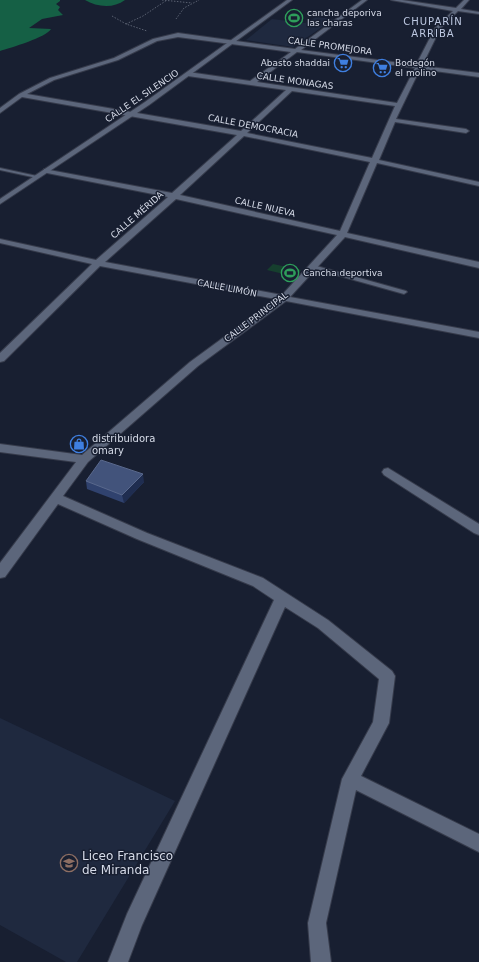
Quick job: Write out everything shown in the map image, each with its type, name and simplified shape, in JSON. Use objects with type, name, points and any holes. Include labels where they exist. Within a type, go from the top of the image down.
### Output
[{"type":"street","name":"CALLE EL SILENCIO","points":[[0,202],[235,42],[290,0]]},
{"type":"street","points":[[252,84],[365,0]]},
{"type":"street","points":[[393,0],[479,13]]},
{"type":"street","name":"CALLE PRINCIPAL","points":[[2,566],[56,498],[84,459],[194,364],[283,298],[342,235],[417,67],[438,28],[468,0]]},
{"type":"street","name":"CALLE PROMEJORA","points":[[0,111],[21,96],[52,79],[116,59],[156,40],[178,35],[479,74]]},
{"type":"street","name":"CALLE MONAGAS","points":[[188,74],[399,106]]},
{"type":"street","name":"CALLE MÉRIDA","points":[[0,359],[98,263],[291,89]]},
{"type":"street","name":"CALLE DEMOCRACIA","points":[[21,96],[133,112],[375,160],[479,184]]},
{"type":"street","points":[[393,120],[466,131]]},
{"type":"street","name":"CALLE NUEVA","points":[[47,171],[174,196],[479,265]]},
{"type":"street","name":"CALLE LIMÓN","points":[[0,241],[98,263],[479,335]]},
{"type":"street","points":[[0,448],[84,459]]},
{"type":"street","points":[[388,472],[479,530]]},
{"type":"street","points":[[56,498],[142,536],[258,582],[323,624],[387,676],[381,723],[350,780],[317,923],[321,962]]},
{"type":"street","points":[[118,962],[138,914],[282,598]]},
{"type":"street","points":[[350,780],[479,843]]},
{"type":"lane","points":[[0,169],[37,177]]},
{"type":"lane","points":[[313,267],[404,292]]},
{"type":"path","points":[[162,0],[192,3]]},
{"type":"path","points":[[126,24],[143,18],[148,12],[168,0]]},
{"type":"path","points":[[176,19],[182,9],[199,0]]},
{"type":"path","points":[[112,16],[126,24],[148,31]]},
{"type":"shaded area","points":[[316,17],[334,19],[293,47],[246,40],[272,19],[305,23]]},
{"type":"shaded area","name":"Liceo Francisco de Miranda","points":[[0,718],[175,801],[77,962],[66,962],[0,925]]},
{"type":"green space","points":[[0,0],[60,0],[56,4],[60,7],[58,10],[63,15],[42,19],[29,28],[51,29],[43,35],[28,42],[0,51]]},
{"type":"green space","points":[[85,0],[125,0],[115,5],[105,6]]},
{"type":"green space","name":"Cancha deportiva","points":[[273,264],[301,270],[296,277],[267,270]]},
{"type":"building","points":[[101,460],[143,474],[122,495],[86,481]]},
{"type":"place","name":"cancha deporiva las charas","points":[[294,18]]},
{"type":"place","name":"Abasto shaddai","points":[[343,63]]},
{"type":"place","name":"Bodegón el molino","points":[[382,68]]},
{"type":"place","name":"Cancha deportiva","points":[[290,273]]},
{"type":"place","name":"distribuidora omary","points":[[79,444]]},
{"type":"place","name":"Liceo Francisco de Miranda","points":[[69,863]]},
{"type":"district","name":"CHUPARÍN ARRIBA","points":[[433,26]]}]
